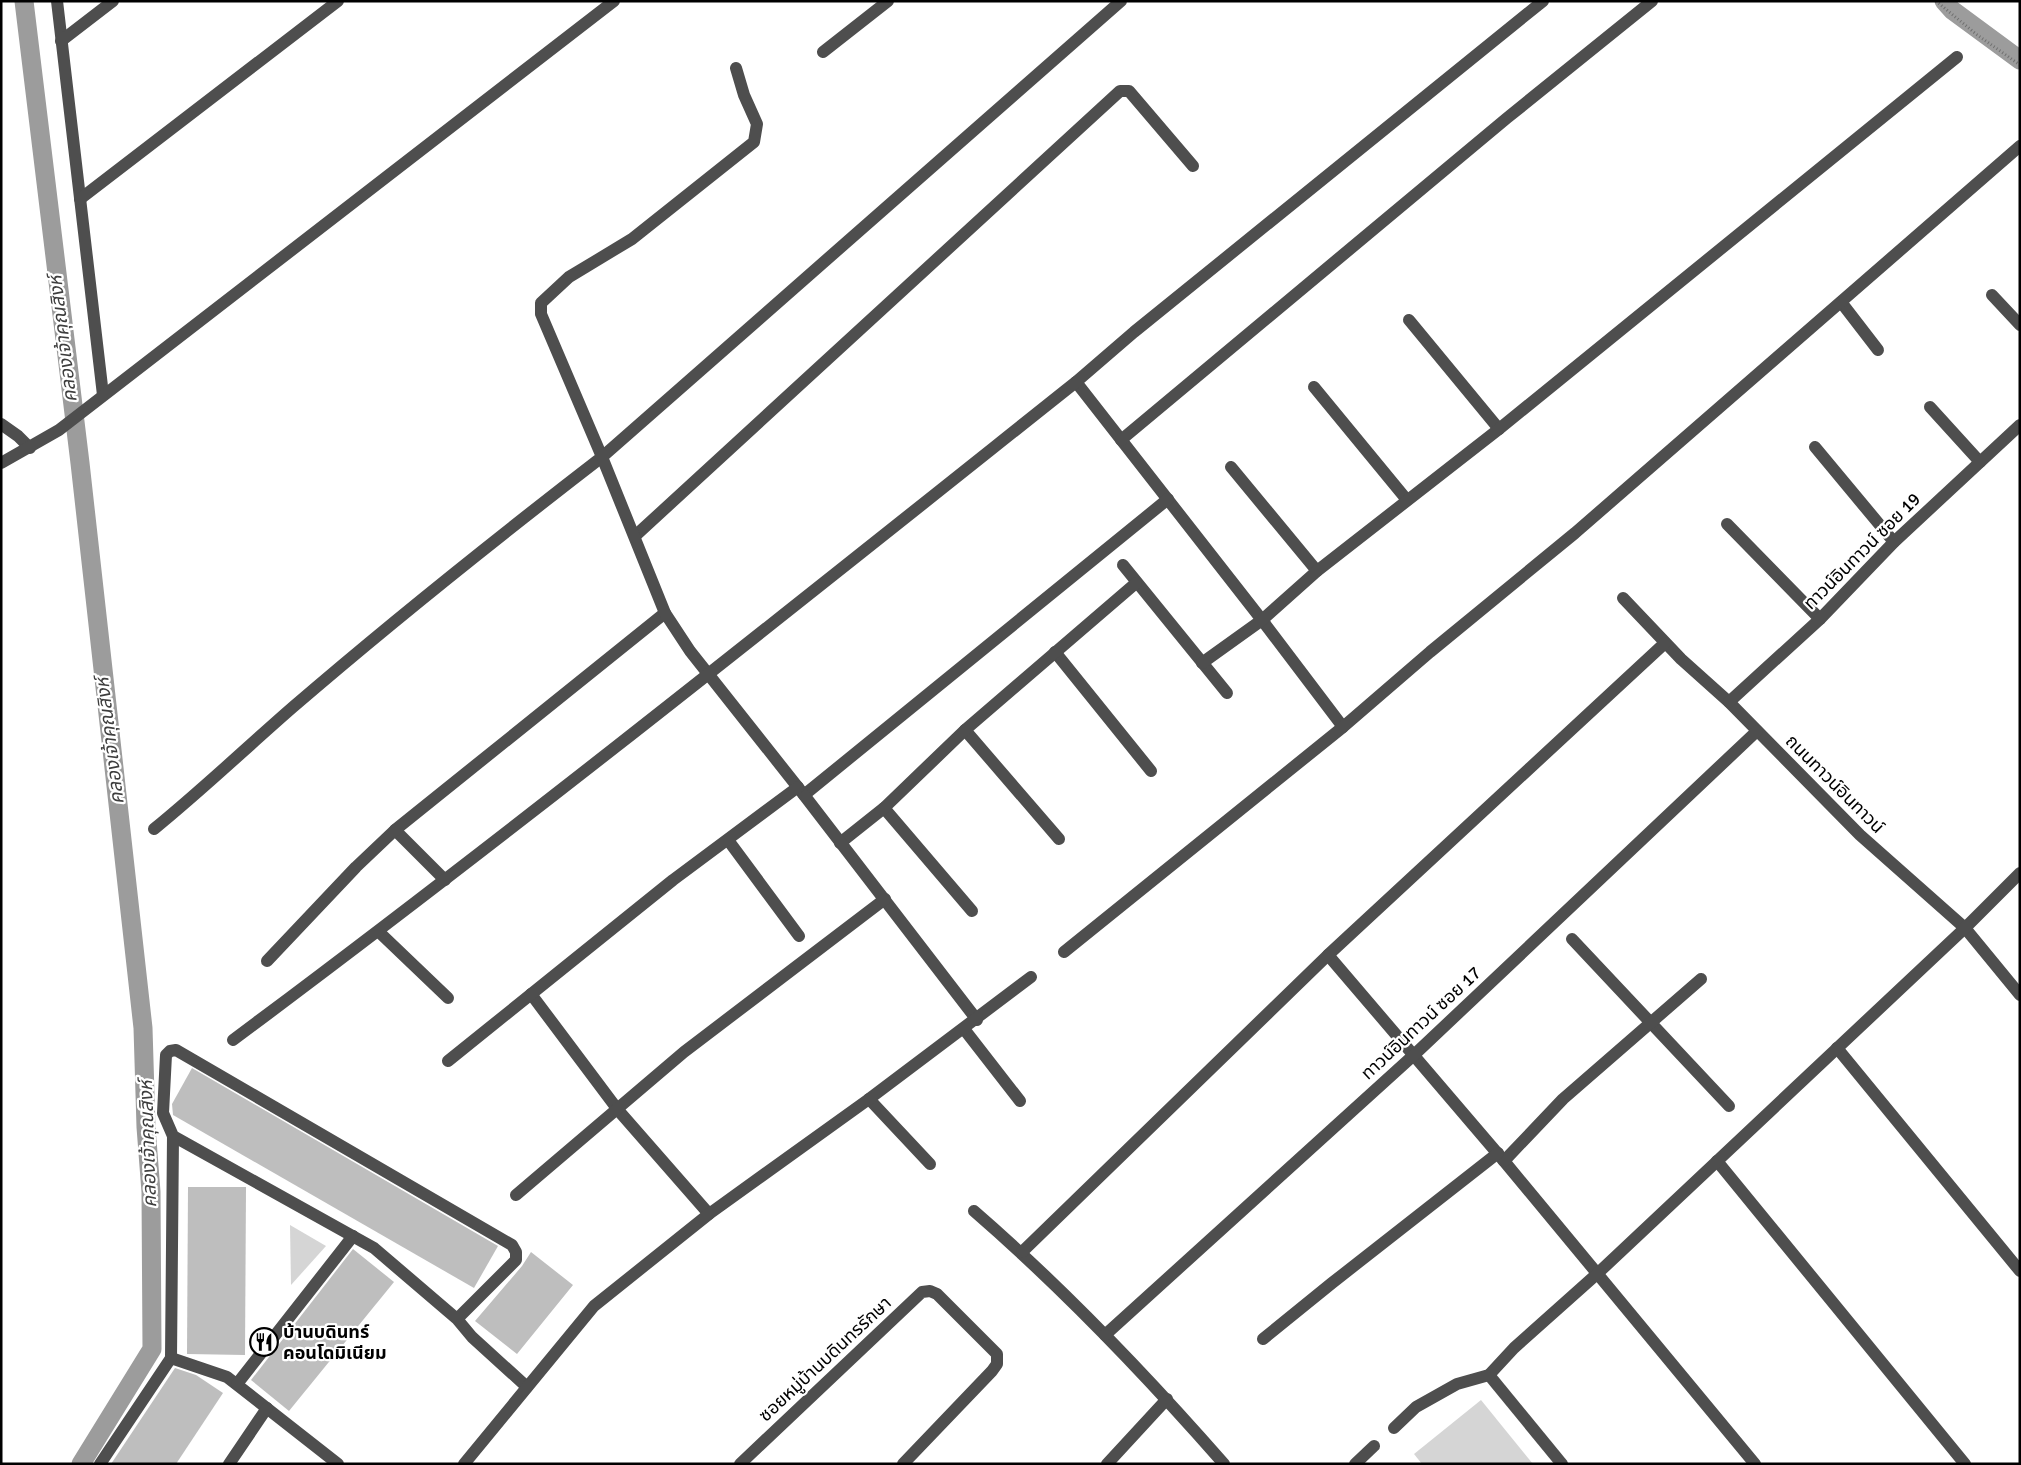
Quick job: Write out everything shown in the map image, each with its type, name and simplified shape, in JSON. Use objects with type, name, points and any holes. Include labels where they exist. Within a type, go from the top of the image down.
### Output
[{"type":"street","points":[[57,1],[104,395]]},
{"type":"street","points":[[61,41],[113,1]]},
{"type":"street","points":[[80,199],[338,1]]},
{"type":"street","points":[[1,463],[59,430],[86,410],[614,1]]},
{"type":"street","points":[[823,52],[888,1]]},
{"type":"street","points":[[154,829],[207,786],[293,707],[482,549],[602,457],[1121,1]]},
{"type":"street","points":[[233,1040],[378,932],[710,674],[1076,382],[1134,332],[1543,1]]},
{"type":"street","points":[[1121,440],[1507,118],[1652,1]]},
{"type":"street","points":[[1202,663],[1262,620],[1316,571],[1500,429],[1957,57]]},
{"type":"street","points":[[736,68],[744,95],[757,124],[754,142],[632,239],[570,277],[541,303],[541,314],[635,536],[665,613],[690,651],[710,674],[885,899],[976,1020]]},
{"type":"street","points":[[635,536],[1120,91],[1129,92],[1193,166]]},
{"type":"street","points":[[1064,952],[1343,727],[1430,652],[1575,533],[2020,146]]},
{"type":"street","points":[[1992,295],[2020,325]]},
{"type":"street","points":[[1841,302],[1878,350]]},
{"type":"street","points":[[1410,320],[1500,429]]},
{"type":"street","points":[[1076,382],[1343,727]]},
{"type":"street","points":[[1314,387],[1407,500]]},
{"type":"street","points":[[1930,407],[1980,462]]},
{"type":"street","points":[[1,424],[18,436],[30,448]]},
{"type":"street","name":"ทาวน์อินทาวน์ ซอย 19","points":[[1729,702],[1820,619],[1894,542],[2020,426]]},
{"type":"street","points":[[1815,448],[1894,542]]},
{"type":"street","points":[[1230,467],[1316,571]]},
{"type":"street","points":[[448,1061],[673,880],[801,791],[1168,500]]},
{"type":"street","points":[[1727,524],[1820,619]]},
{"type":"street","points":[[1123,565],[1227,693]]},
{"type":"street","points":[[840,843],[884,808],[965,730],[1136,583]]},
{"type":"street","name":"ถนนทาวน์อินทาวน์","points":[[1623,598],[1680,659],[1729,702],[1860,835],[1965,928],[2020,995]]},
{"type":"street","points":[[267,961],[350,873],[395,830],[665,613]]},
{"type":"street","points":[[1022,1252],[1328,955],[1665,643]]},
{"type":"street","points":[[1055,652],[1151,770]]},
{"type":"street","points":[[965,730],[1059,840]]},
{"type":"street","name":"ทาวน์อินทาวน์ ซอย 17","points":[[1105,1335],[1415,1054],[1757,732]]},
{"type":"street","points":[[884,808],[972,911]]},
{"type":"street","points":[[395,830],[444,880]]},
{"type":"street","points":[[728,840],[799,936]]},
{"type":"street","points":[[1394,1428],[1416,1408],[1457,1384],[1489,1374],[1514,1348],[1598,1273],[2020,874]]},
{"type":"street","points":[[516,1195],[684,1052],[885,899]]},
{"type":"street","points":[[378,932],[448,998]]},
{"type":"street","points":[[1572,938],[1729,1106]]},
{"type":"street","points":[[1328,955],[1415,1054],[1755,1464]]},
{"type":"street","points":[[464,1464],[594,1306],[710,1214],[870,1100],[1031,977]]},
{"type":"street","points":[[1263,1339],[1332,1282],[1501,1157],[1563,1099],[1702,979]]},
{"type":"street","points":[[531,994],[618,1110],[710,1214]]},
{"type":"street","points":[[964,1029],[1020,1101]]},
{"type":"street","points":[[1837,1048],[2020,1271]]},
{"type":"street","points":[[100,1464],[172,1358],[173,1136],[163,1113],[166,1055],[170,1051],[176,1050],[512,1245],[516,1252],[516,1260],[457,1319]]},
{"type":"street","points":[[870,1100],[930,1164]]},
{"type":"street","points":[[173,1136],[374,1248],[457,1319],[472,1337],[527,1387]]},
{"type":"street","points":[[1717,1161],[1965,1464]]},
{"type":"street","points":[[974,1211],[1022,1252],[1105,1335],[1167,1399],[1224,1464]]},
{"type":"street","points":[[236,1384],[353,1236]]},
{"type":"street","name":"ซอยหมู่บ้านบดินทรรักษา","points":[[740,1464],[922,1292],[930,1291],[937,1294],[997,1354],[997,1364],[992,1372],[903,1464]]},
{"type":"street","points":[[172,1358],[227,1377],[338,1464]]},
{"type":"street","points":[[1489,1374],[1562,1464]]},
{"type":"street","points":[[1106,1464],[1167,1399]]},
{"type":"street","points":[[229,1464],[267,1408]]},
{"type":"street","points":[[1355,1464],[1374,1446]]},
{"type":"path","points":[[1936,1],[1976,34],[2020,65]]},
{"type":"shaded area","points":[[290,1225],[326,1246],[291,1285]]},
{"type":"shaded area","points":[[1481,1400],[1533,1464],[1422,1464],[1414,1454]]},
{"type":"building","points":[[192,1068],[498,1246],[474,1288],[173,1115],[172,1104]]},
{"type":"building","points":[[188,1187],[246,1187],[245,1355],[187,1354]]},
{"type":"building","points":[[353,1249],[394,1282],[289,1411],[251,1380]]},
{"type":"building","points":[[531,1252],[573,1285],[517,1354],[475,1321],[522,1266]]},
{"type":"building","points":[[175,1368],[196,1375],[223,1393],[176,1464],[111,1464]]},
{"type":"waterway","name":"คลองเจ้าคุณสิงห์","points":[[24,1],[80,463],[143,1028],[146,1127],[151,1192],[152,1349],[81,1464]]},
{"type":"waterway","points":[[1944,1],[1952,10],[2020,60]]},
{"type":"place","name":"บ้านบดินทร์ คอนโดมิเนียม","points":[[264,1342]]}]
